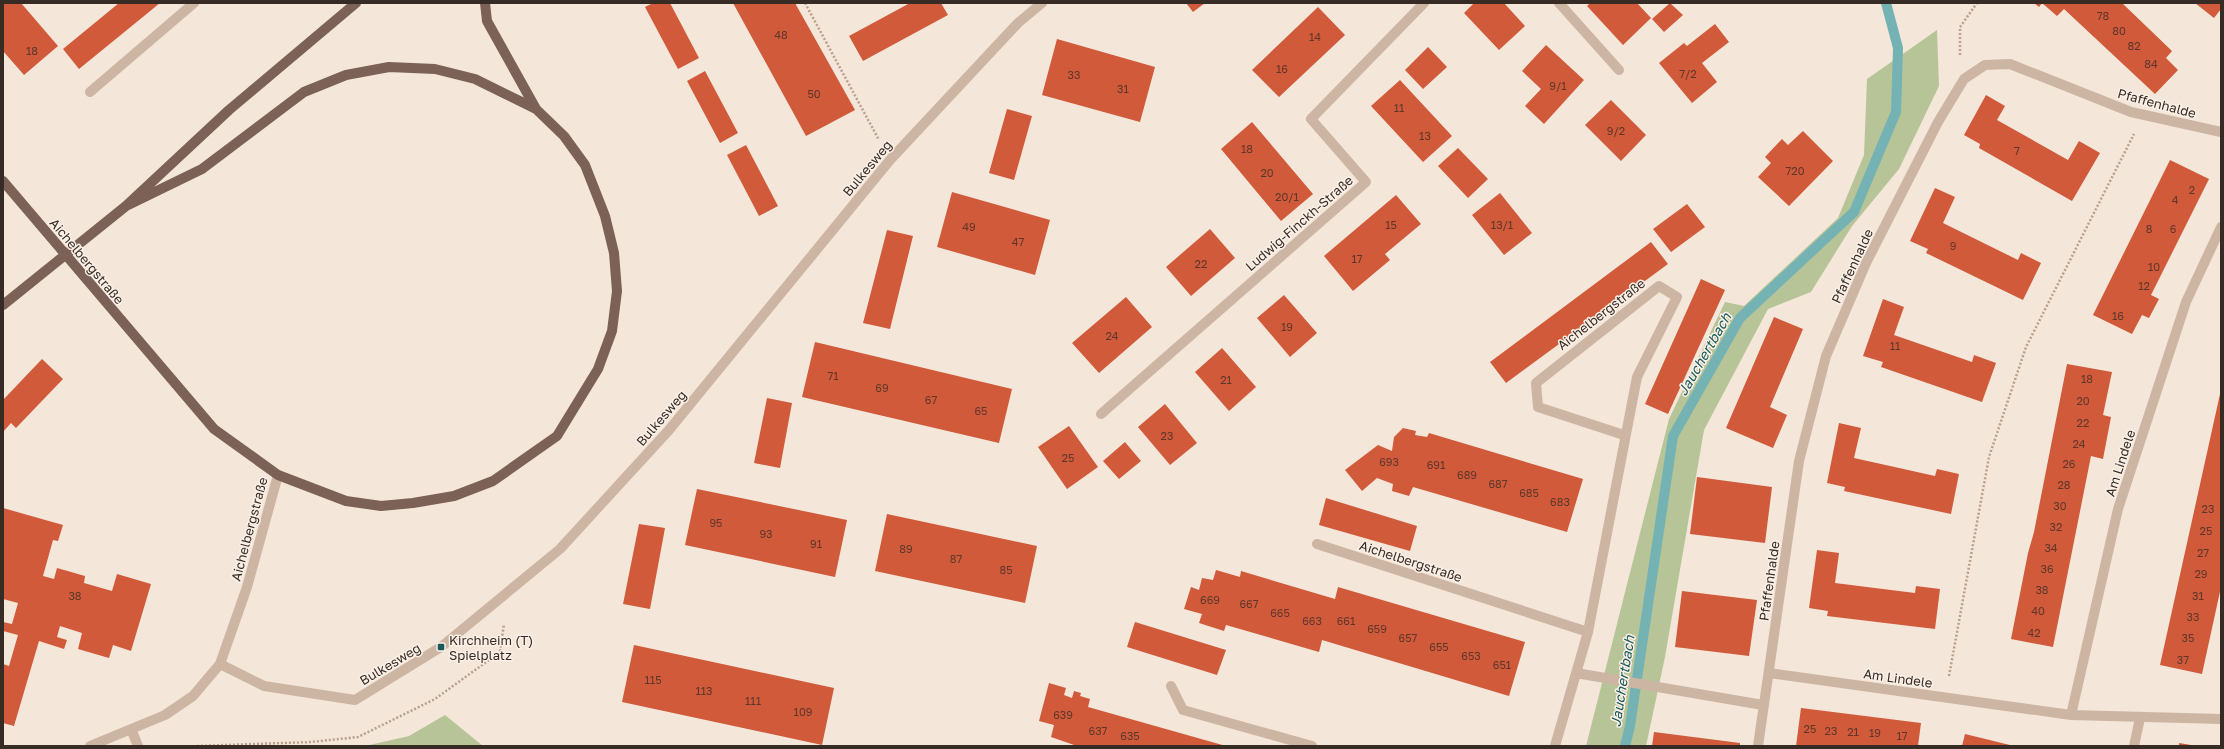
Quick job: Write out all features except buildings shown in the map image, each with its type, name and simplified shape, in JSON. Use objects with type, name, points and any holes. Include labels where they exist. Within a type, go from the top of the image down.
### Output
[{"type":"main road","points":[[5,304],[126,206],[229,110],[356,3]]},
{"type":"main road","points":[[278,475],[346,501],[381,506],[413,503],[454,496],[493,481],[557,436],[598,368],[612,331],[617,291],[614,253],[605,216],[585,165],[564,136],[536,109],[487,21],[484,3]]},
{"type":"main road","points":[[126,206],[202,169],[304,92],[346,75],[389,67],[435,69],[475,79],[536,109]]},
{"type":"main road","name":"Aichelbergstraße","points":[[3,181],[214,429],[278,475]]},
{"type":"street","points":[[90,92],[194,3]]},
{"type":"street","name":"Bulkesweg","points":[[220,664],[264,686],[355,700],[441,647],[509,592],[560,548],[669,430],[890,160],[1018,23],[1042,3]]},
{"type":"street","name":"Ludwig-Finckh-Straße","points":[[1101,414],[1366,182],[1311,119],[1424,3]]},
{"type":"street","points":[[1559,3],[1619,70]]},
{"type":"street","name":"Pfaffenhalde","points":[[1758,746],[1799,461],[1826,356],[1870,256],[1938,122],[1964,79],[1984,65],[2010,64],[2131,112],[2221,132]]},
{"type":"street","name":"Am Lindele","points":[[2071,715],[2118,509],[2186,302],[2221,227]]},
{"type":"street","name":"Aichelbergstraße","points":[[1555,746],[1588,632],[1624,435],[1637,376],[1677,297],[1659,286],[1536,383],[1538,407],[1624,435]]},
{"type":"street","name":"Aichelbergstraße","points":[[90,746],[165,715],[193,696],[220,664],[248,587],[278,475]]},
{"type":"street","name":"Aichelbergstraße","points":[[1317,544],[1588,632]]},
{"type":"street","points":[[1576,673],[1763,705]]},
{"type":"street","name":"Am Lindele","points":[[1769,673],[2071,715],[2221,719]]},
{"type":"street","points":[[1170,686],[1183,710],[1312,746]]},
{"type":"street","points":[[2134,746],[2140,718]]},
{"type":"street","points":[[131,729],[138,746]]},
{"type":"path","points":[[805,3],[879,140]]},
{"type":"path","points":[[1964,79],[1959,46],[1960,27],[1977,3]]},
{"type":"path","points":[[1945,698],[1989,457],[2023,354],[2116,165],[2144,115]]},
{"type":"path","points":[[197,746],[260,745],[311,742],[358,736],[435,699],[500,652],[509,592]]},
{"type":"path","points":[[311,742],[313,746]]},
{"type":"green space","points":[[1937,30],[1939,86],[1899,169],[1852,226],[1811,292],[1768,309],[1704,430],[1665,657],[1646,746],[1586,746],[1669,419],[1725,302],[1744,306],[1838,218],[1864,155],[1867,79]]},
{"type":"green space","points":[[445,715],[483,746],[365,746],[409,736]]},
{"type":"waterway","name":"Jauchertbach","points":[[1625,746],[1630,726],[1673,436],[1740,318],[1854,212],[1896,112],[1898,48],[1886,3]]},
{"type":"place","name":"Kirchheim (T) Spielplatz","points":[[441,647]]}]
